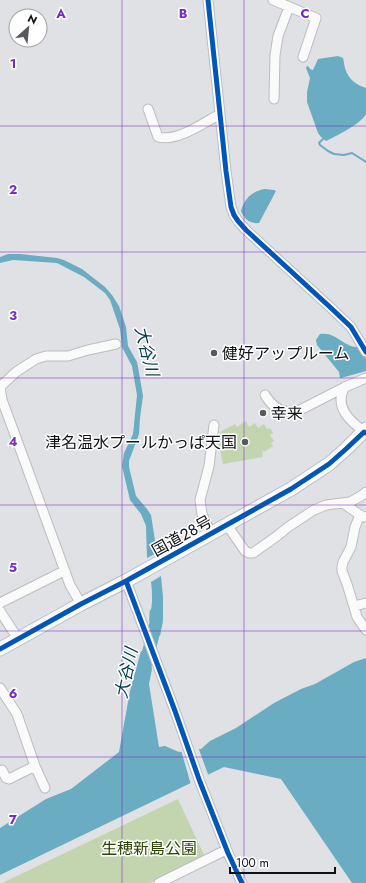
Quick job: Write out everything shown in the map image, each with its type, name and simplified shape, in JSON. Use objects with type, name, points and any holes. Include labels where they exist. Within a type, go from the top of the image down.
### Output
[{"type":"highway","name":"国道28号","points":[[0,649],[228,525],[311,476],[329,464],[365,431]]},
{"type":"street","points":[[208,0],[228,187],[231,207],[234,215],[246,230],[351,327],[366,352]]},
{"type":"street","points":[[273,0],[316,18],[303,57]]},
{"type":"street","points":[[274,100],[275,55],[278,36],[288,7]]},
{"type":"street","points":[[148,109],[158,137],[165,138],[178,136],[220,114]]},
{"type":"street","points":[[82,604],[70,585],[64,571],[2,400],[0,388],[16,372],[36,359],[46,356],[68,356],[116,344]]},
{"type":"street","points":[[264,395],[269,402],[282,411],[288,413],[295,412],[366,378]]},
{"type":"street","points":[[344,388],[341,393],[344,412],[351,421],[365,431]]},
{"type":"street","points":[[211,534],[202,514],[200,500],[209,466],[214,425]]},
{"type":"street","points":[[228,525],[245,552],[253,553],[314,510],[326,505],[350,502],[366,492]]},
{"type":"street","points":[[343,503],[363,516],[354,531],[351,547],[343,562],[342,571],[357,617],[366,630]]},
{"type":"street","points":[[0,603],[64,571]]},
{"type":"street","points":[[126,581],[226,850],[242,883]]},
{"type":"street","points":[[354,606],[366,603]]},
{"type":"street","points":[[0,611],[18,639]]},
{"type":"street","points":[[0,688],[17,714],[35,766],[45,788]]},
{"type":"street","points":[[0,771],[2,770],[6,778],[9,779],[35,766]]},
{"type":"street","points":[[159,883],[226,850]]},
{"type":"green space","name":"津名温水プールかっぱ天国","points":[[246,421],[249,427],[255,423],[258,428],[264,424],[267,429],[270,428],[273,433],[270,435],[274,441],[271,443],[273,446],[264,452],[262,450],[263,457],[223,464],[218,440],[224,438],[220,432],[235,424],[237,427]]},
{"type":"green space","name":"生穂新島公園","points":[[178,799],[205,857],[150,883],[2,883]]},
{"type":"water","points":[[338,56],[343,58],[345,68],[351,79],[366,88],[366,114],[364,118],[354,125],[326,141],[318,133],[307,102],[307,92],[310,78],[306,68],[307,66],[313,70],[318,59]]},
{"type":"water","points":[[265,189],[276,191],[259,223],[250,222],[242,214],[242,207],[249,196]]},
{"type":"water","name":"大谷川","points":[[8,254],[20,254],[64,260],[82,269],[105,287],[119,306],[126,327],[128,346],[137,362],[143,396],[139,434],[129,461],[129,467],[136,496],[151,515],[157,553],[147,558],[146,526],[141,514],[130,500],[122,466],[124,453],[133,434],[137,395],[132,366],[122,347],[120,329],[110,300],[105,293],[84,277],[57,263],[13,260],[0,263],[0,257]]},
{"type":"water","points":[[320,334],[331,335],[349,345],[359,347],[366,359],[366,371],[340,378],[339,372],[317,345],[316,340]]},
{"type":"water","name":"大谷川","points":[[161,576],[163,619],[160,636],[152,627],[150,620],[152,601],[151,582]]},
{"type":"water","points":[[141,651],[148,657],[152,669],[149,684],[159,747],[165,746],[179,752],[201,749],[210,741],[236,728],[274,703],[301,689],[315,684],[354,662],[366,658],[366,883],[352,883],[281,779],[224,767],[0,875],[0,828],[46,799],[71,789],[119,752],[130,691]]},
{"type":"pier","points":[[198,747],[209,777],[191,785],[181,750]]},
{"type":"waterway","points":[[323,139],[319,143],[328,151],[334,154],[344,155],[352,153],[366,162]]},
{"type":"waterway","name":"大谷川","points":[[143,674],[156,623],[156,613]]},
{"type":"cycle path","points":[[208,0],[226,171],[231,207],[234,215],[246,230],[351,327],[366,352]]},
{"type":"cycle path","points":[[0,649],[291,489],[329,464],[364,432],[366,433]]},
{"type":"cycle path","points":[[126,581],[200,782],[228,853],[242,883]]},
{"type":"place","name":"健好アップルーム","points":[[214,353]]},
{"type":"place","name":"幸来","points":[[263,413]]},
{"type":"place","name":"津名温水プールかっぱ天国","points":[[245,442]]}]
